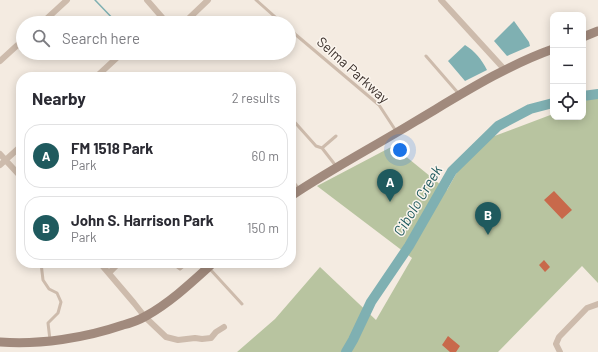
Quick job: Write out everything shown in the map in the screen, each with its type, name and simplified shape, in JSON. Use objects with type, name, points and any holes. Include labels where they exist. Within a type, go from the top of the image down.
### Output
[{"type":"main road","points":[[586,36],[598,31]]},
{"type":"main road","points":[[296,193],[460,95],[505,70],[550,49]]},
{"type":"main road","points":[[0,342],[50,341],[96,334],[122,326],[145,317],[170,301],[208,268]]},
{"type":"street","points":[[50,16],[67,0]]},
{"type":"street","points":[[147,0],[162,16]]},
{"type":"street","points":[[191,16],[208,0]]},
{"type":"street","points":[[441,0],[505,70]]},
{"type":"street","points":[[0,61],[16,46]]},
{"type":"street","points":[[101,72],[114,60]]},
{"type":"street","points":[[0,165],[16,151]]},
{"type":"street","points":[[0,154],[16,171]]},
{"type":"street","points":[[104,268],[145,317],[166,338],[178,340],[211,338],[216,332],[224,327]]},
{"type":"street","points":[[109,273],[114,268]]},
{"type":"street","points":[[560,352],[556,344],[559,338],[587,308],[598,304]]},
{"type":"lane","points":[[256,0],[274,16]]},
{"type":"lane","name":"Selma Parkway","points":[[296,35],[379,105],[397,133]]},
{"type":"lane","points":[[426,56],[460,95]]},
{"type":"lane","points":[[296,124],[316,146],[322,148],[337,168]]},
{"type":"lane","points":[[322,148],[336,136]]},
{"type":"lane","points":[[296,185],[300,190]]},
{"type":"lane","points":[[42,268],[43,280],[49,289],[57,293],[61,302],[58,313],[48,323],[50,341]]},
{"type":"lane","points":[[213,268],[242,304]]},
{"type":"green space","points":[[598,95],[598,283],[582,266],[498,352],[237,352],[275,319],[320,267],[376,320],[412,258],[317,186],[393,146],[447,190],[473,144],[550,115],[550,120],[586,120],[586,101]]},
{"type":"water","points":[[514,21],[529,42],[530,46],[507,56],[494,41]]},
{"type":"water","points":[[465,45],[478,56],[487,70],[465,81],[448,61]]},
{"type":"building","points":[[554,191],[572,210],[562,219],[544,200]]},
{"type":"building","points":[[544,260],[550,267],[545,272],[539,265]]},
{"type":"building","points":[[448,336],[460,346],[456,352],[450,352],[442,345]]},
{"type":"waterway","points":[[95,0],[110,16]]},
{"type":"waterway","name":"Cibolo Creek","points":[[586,96],[598,94]]},
{"type":"waterway","name":"Cibolo Creek","points":[[346,352],[371,302],[409,246],[452,171],[498,126],[530,109],[550,104]]},
{"type":"place","name":"FM 1518 Park","points":[[390,202]]},
{"type":"place","name":"John S. Harrison Park","points":[[488,235]]}]
